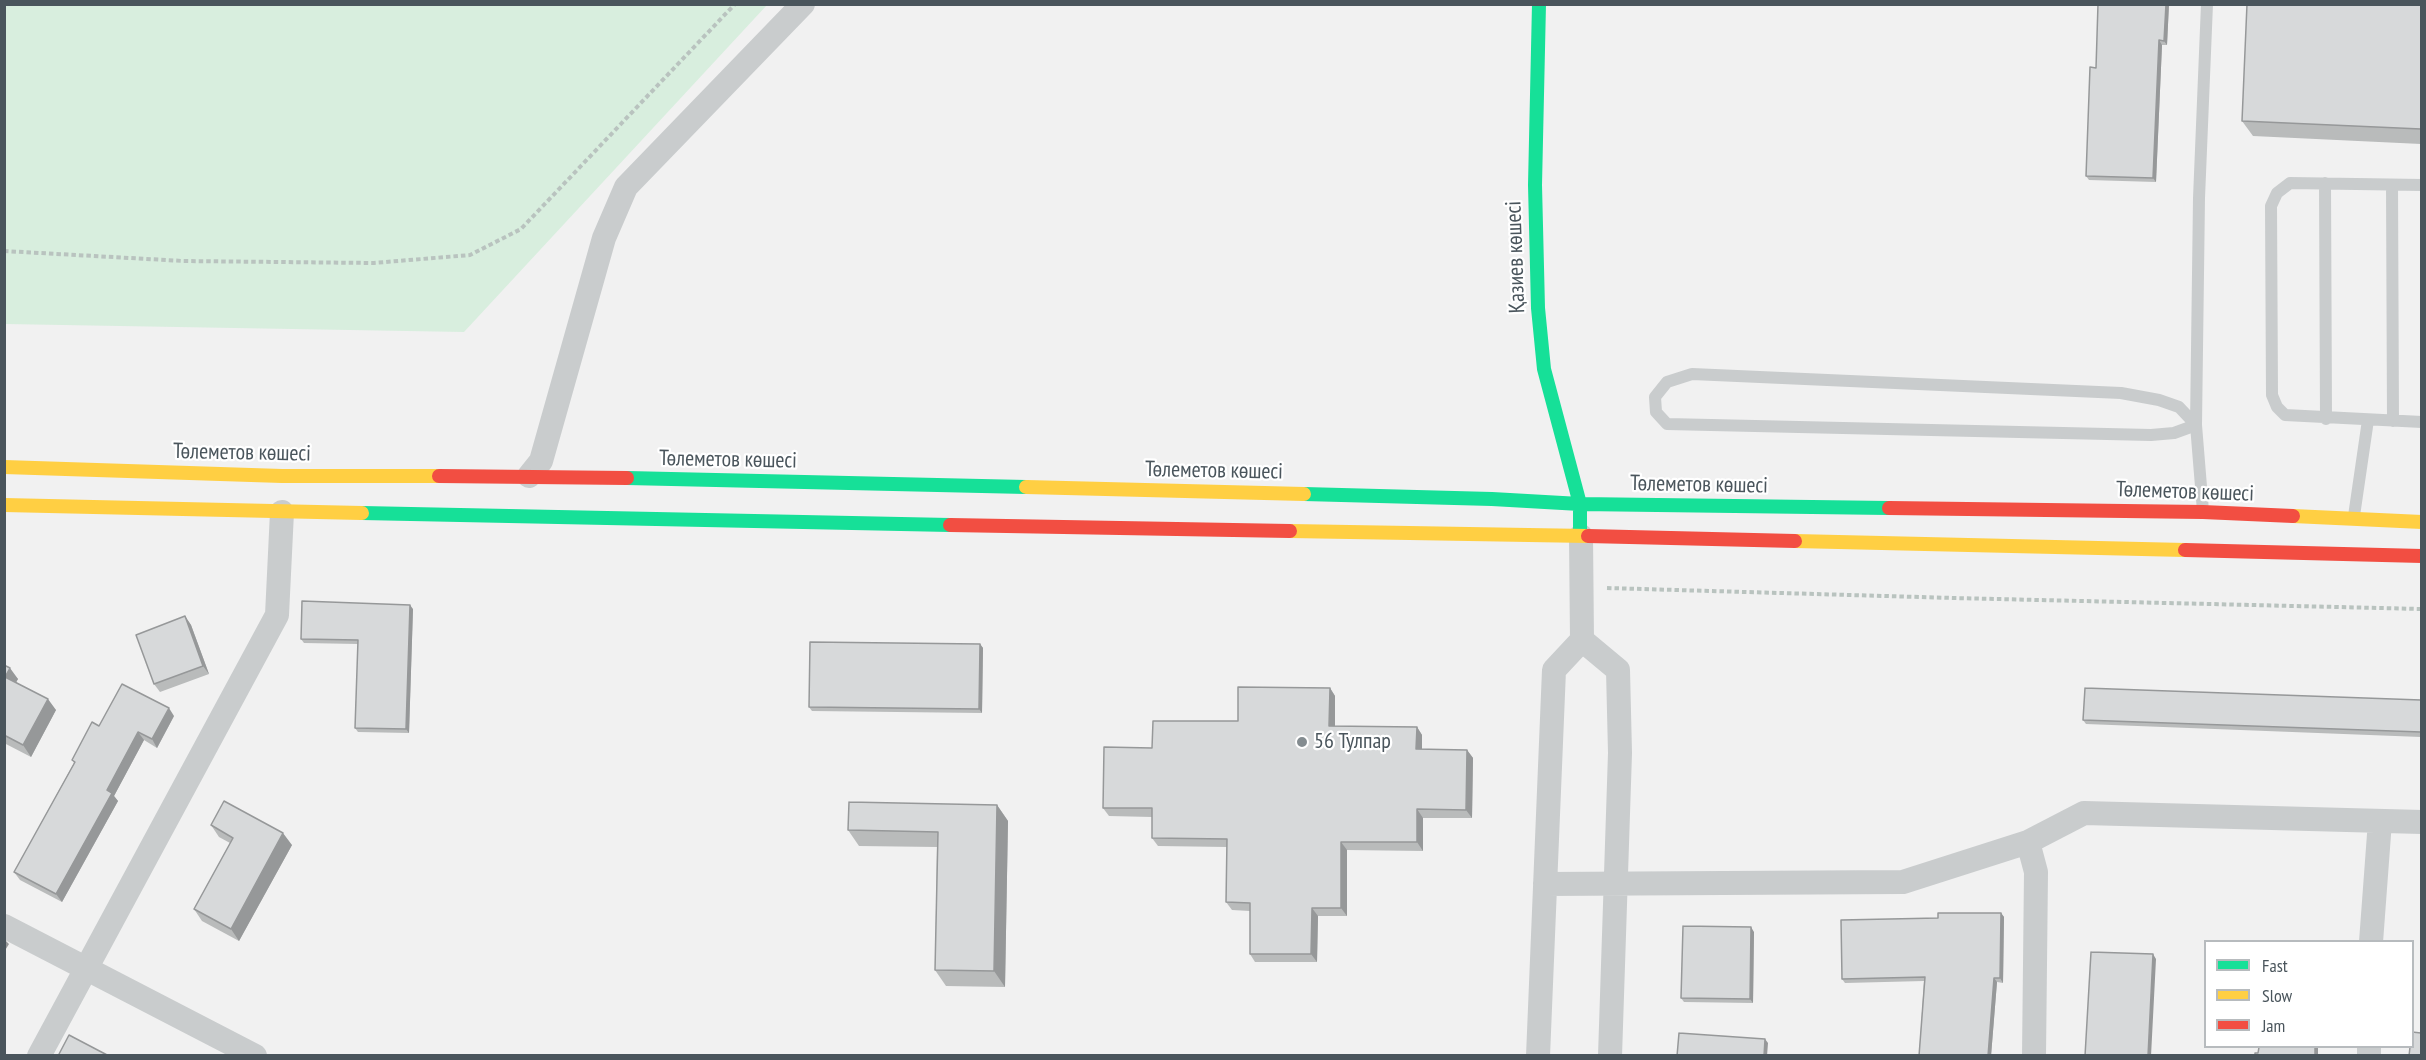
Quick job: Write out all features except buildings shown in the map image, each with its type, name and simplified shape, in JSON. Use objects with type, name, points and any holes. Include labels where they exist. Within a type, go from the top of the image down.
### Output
[{"type":"main road","name":"Қазиев көшесі","points":[[1539,4],[1535,185],[1538,308],[1544,369],[1580,504],[1581,536]]},
{"type":"main road","name":"Төлеметов көшесі","points":[[4,467],[282,476],[529,476],[1042,492],[1492,499],[1580,504],[2203,512],[2421,522]]},
{"type":"main road","points":[[4,505],[282,512],[1047,521],[2421,556]]},
{"type":"street","points":[[529,476],[541,461],[604,238],[626,187],[803,4]]},
{"type":"street","points":[[39,1056],[277,615],[282,512]]},
{"type":"street","points":[[1538,1056],[1554,670],[1582,640],[1581,536]]},
{"type":"street","points":[[1582,640],[1618,670],[1620,753],[1610,1056]]},
{"type":"street","points":[[1545,884],[1903,882],[2028,842],[2084,813],[2421,822]]},
{"type":"street","points":[[2371,940],[2380,821]]},
{"type":"street","points":[[2028,842],[2036,872],[2034,1056]]},
{"type":"street","points":[[4,926],[255,1056]]},
{"type":"lane","points":[[2203,512],[2196,425],[2199,198],[2207,4]]},
{"type":"lane","points":[[2421,185],[2290,183],[2277,193],[2271,206],[2272,395],[2277,407],[2285,415],[2421,422]]},
{"type":"lane","points":[[2325,183],[2326,418]]},
{"type":"lane","points":[[2391,184],[2393,421]]},
{"type":"lane","points":[[1692,374],[2121,393],[2159,400],[2179,407],[2196,425],[2174,433],[2151,435],[1667,424],[1656,412],[1655,397],[1667,382],[1692,374]]},
{"type":"lane","points":[[2354,520],[2368,420]]},
{"type":"path","points":[[4,251],[183,261],[362,263],[470,255],[521,229],[735,4]]},
{"type":"path","points":[[1581,587],[2421,609]]},
{"type":"green space","points":[[5,4],[767,5],[464,332],[5,324]]},
{"type":"traffic: fast","points":[[1539,4],[1535,185],[1538,308],[1544,369],[1580,504],[1580,532]]},
{"type":"traffic: fast","points":[[627,478],[1026,487]]},
{"type":"traffic: fast","points":[[1304,494],[1492,499],[1580,504],[1889,508]]},
{"type":"traffic: fast","points":[[362,513],[950,525]]},
{"type":"traffic: slow","points":[[4,467],[282,476],[439,476]]},
{"type":"traffic: slow","points":[[1026,487],[1304,494]]},
{"type":"traffic: slow","points":[[4,505],[362,513]]},
{"type":"traffic: slow","points":[[2293,516],[2422,522]]},
{"type":"traffic: slow","points":[[1290,531],[1588,536]]},
{"type":"traffic: slow","points":[[1795,541],[2185,550]]},
{"type":"traffic: jam","points":[[439,476],[627,478]]},
{"type":"traffic: jam","points":[[1889,508],[2203,512],[2293,516]]},
{"type":"traffic: jam","points":[[950,525],[1290,531]]},
{"type":"traffic: jam","points":[[1588,536],[1795,541]]},
{"type":"traffic: jam","points":[[2185,550],[2422,556]]},
{"type":"place","name":"56 Тулпар","points":[[1302,742]]}]
